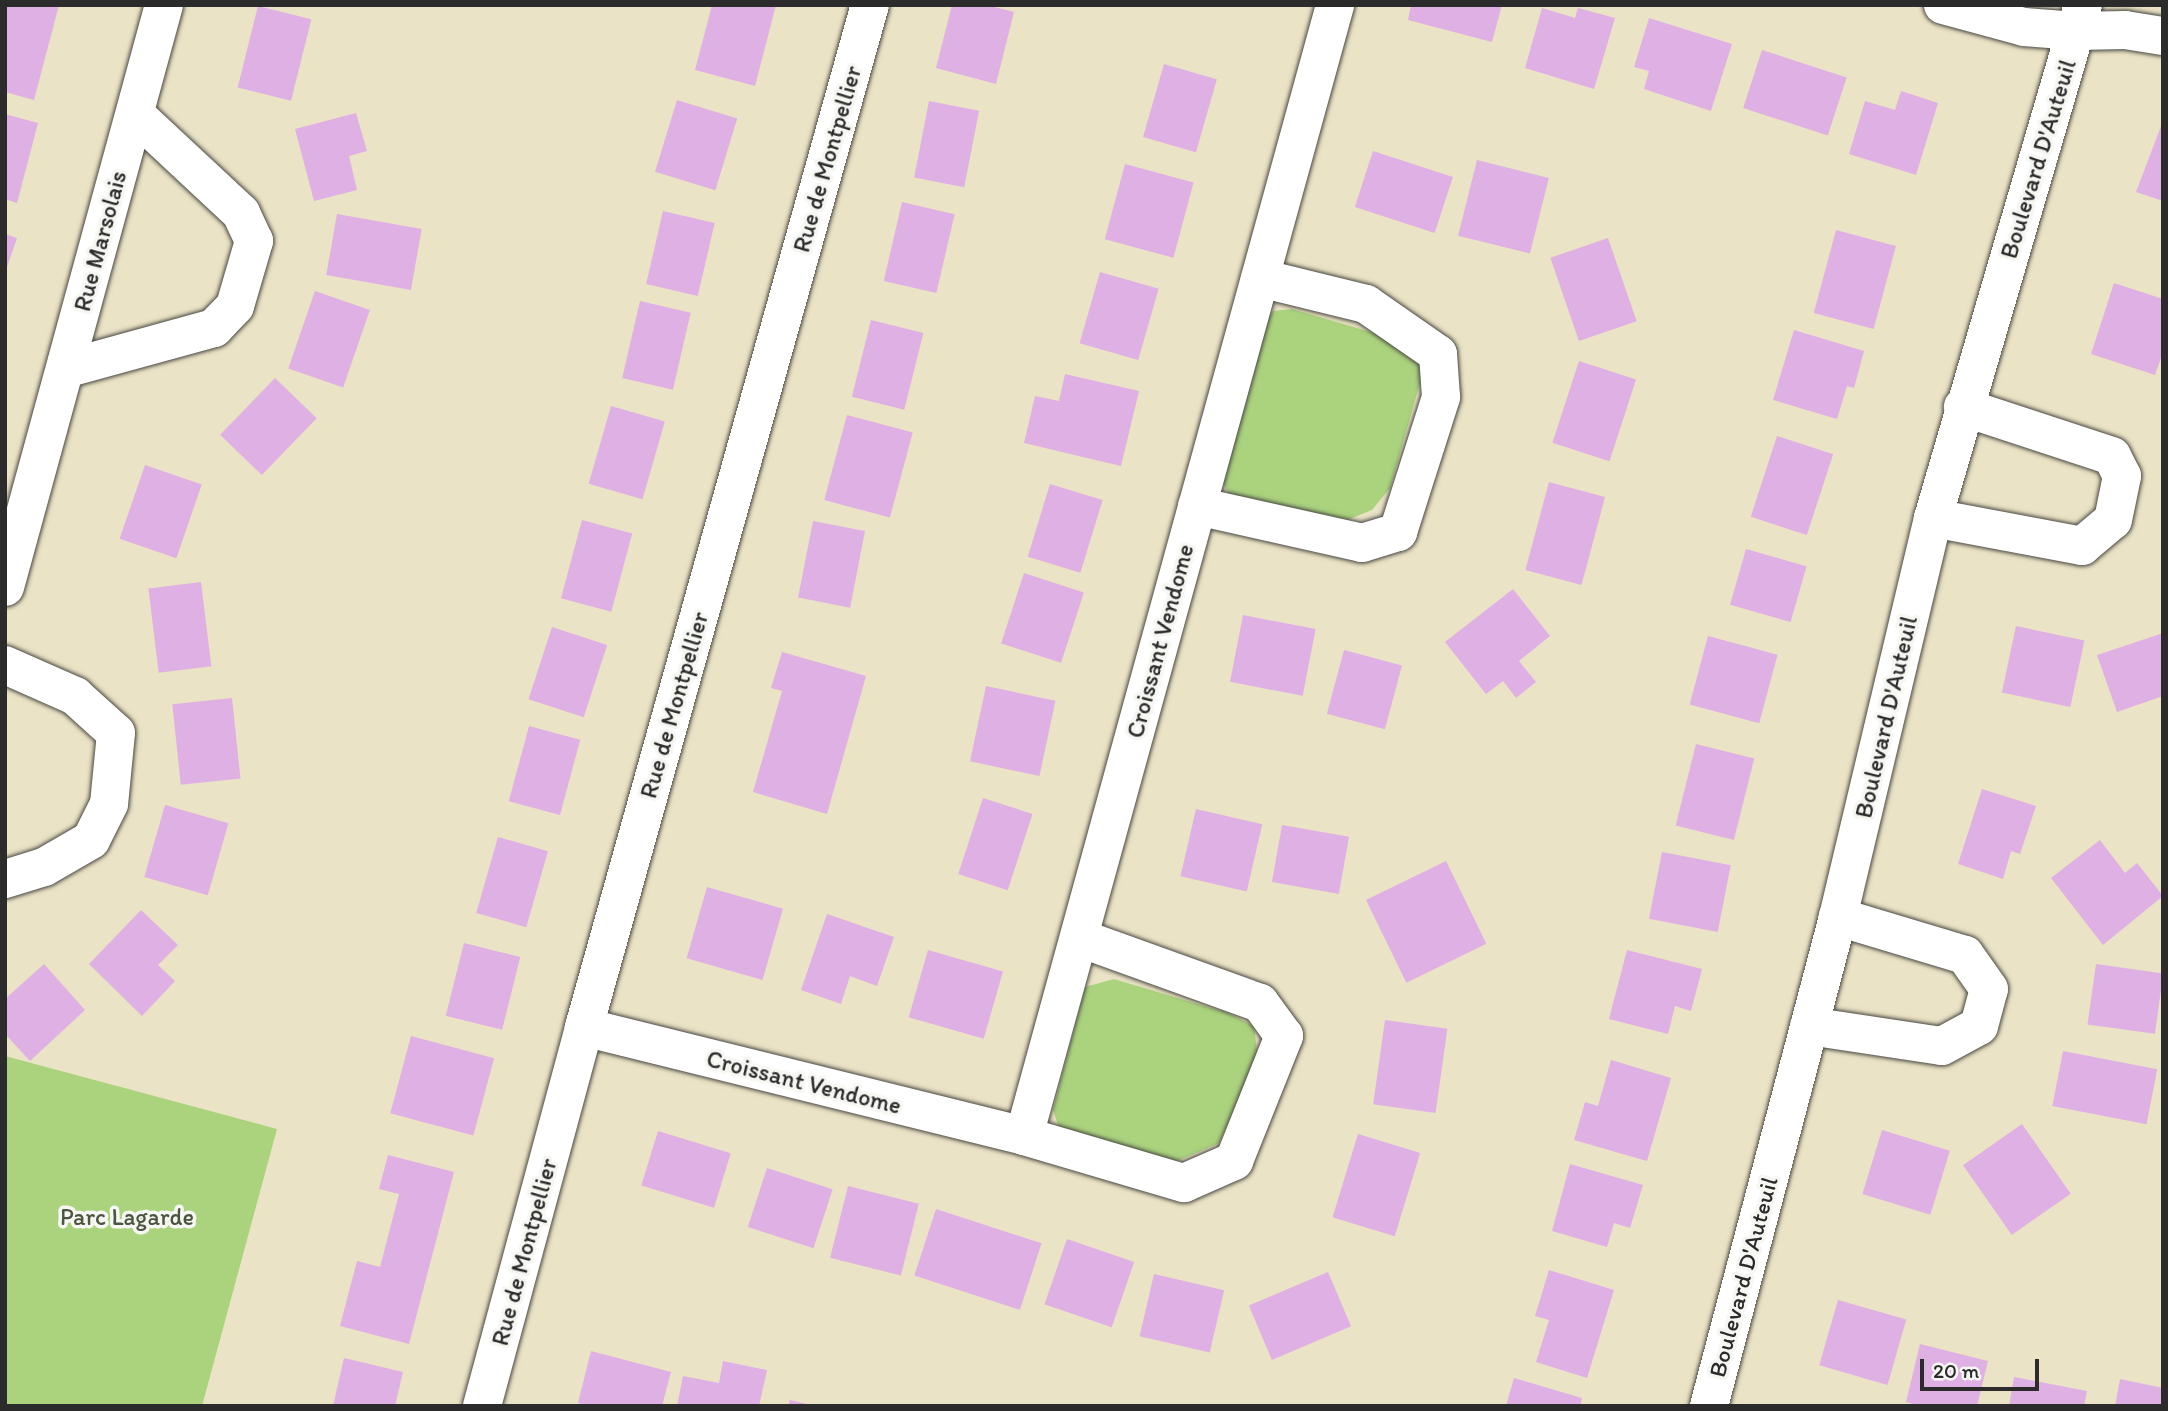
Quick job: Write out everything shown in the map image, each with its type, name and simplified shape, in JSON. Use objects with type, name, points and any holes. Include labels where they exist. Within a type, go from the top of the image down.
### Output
[{"type":"street","name":"Rue Marsolais","points":[[5,587],[164,5]]},
{"type":"street","name":"Rue de Montpellier","points":[[482,1406],[584,1027],[870,5]]},
{"type":"street","name":"Croissant Vendome","points":[[1024,1136],[1335,5]]},
{"type":"street","points":[[1942,5],[2024,27],[2079,18]]},
{"type":"street","name":"Boulevard D'Auteuil","points":[[1709,1406],[1838,916],[1933,518],[1963,407],[2079,18],[2163,36]]},
{"type":"street","points":[[65,369],[214,328],[235,306],[254,241],[241,213],[135,114]]},
{"type":"street","points":[[1197,506],[1362,543],[1398,532],[1441,397],[1438,354],[1366,304],[1259,278]]},
{"type":"street","points":[[1933,518],[2082,546],[2113,520],[2122,476],[2112,456],[1963,407]]},
{"type":"street","points":[[5,665],[75,696],[116,733],[109,804],[91,840],[44,867],[5,879]]},
{"type":"street","points":[[1809,1026],[1942,1046],[1979,1026],[1989,989],[1965,956],[1838,916]]},
{"type":"street","name":"Croissant Vendome","points":[[584,1027],[1024,1136],[1184,1183],[1234,1161],[1284,1037],[1259,1003],[1079,938]]},
{"type":"green space","points":[[1292,309],[1391,338],[1420,359],[1422,376],[1390,488],[1372,510],[1347,520],[1233,502],[1219,476],[1262,324],[1273,311]]},
{"type":"green space","points":[[1114,979],[1228,1013],[1254,1026],[1258,1059],[1219,1143],[1175,1162],[1061,1134],[1053,1110],[1085,987]]},
{"type":"green space","name":"Parc Lagarde","points":[[5,1056],[277,1129],[202,1406],[5,1406]]},
{"type":"building","points":[[5,5],[59,5],[34,100],[5,92]]},
{"type":"building","points":[[712,5],[776,5],[755,86],[695,70]]},
{"type":"building","points":[[952,5],[987,5],[1014,12],[996,84],[936,68]]},
{"type":"building","points":[[1411,5],[1502,5],[1492,42],[1408,20]]},
{"type":"building","points":[[258,6],[311,19],[291,101],[238,88]]},
{"type":"building","points":[[1542,8],[1575,18],[1578,8],[1615,18],[1594,89],[1525,68]]},
{"type":"building","points":[[1649,18],[1732,44],[1711,111],[1644,89],[1649,71],[1634,67]]},
{"type":"building","points":[[1762,50],[1847,78],[1828,136],[1743,108]]},
{"type":"building","points":[[1164,64],[1217,79],[1196,152],[1143,137]]},
{"type":"building","points":[[1901,91],[1938,103],[1916,175],[1849,154],[1865,101],[1895,110]]},
{"type":"building","points":[[677,100],[737,118],[715,190],[655,172]]},
{"type":"building","points":[[929,101],[979,111],[964,187],[914,178]]},
{"type":"building","points":[[356,113],[367,151],[349,156],[357,190],[314,201],[295,129]]},
{"type":"building","points":[[5,114],[38,123],[17,203],[5,199]]},
{"type":"building","points":[[2163,121],[2163,201],[2136,192]]},
{"type":"building","points":[[1373,151],[1453,177],[1435,233],[1355,207]]},
{"type":"building","points":[[1477,160],[1549,178],[1530,254],[1458,236]]},
{"type":"building","points":[[1125,164],[1194,182],[1173,258],[1105,239]]},
{"type":"building","points":[[902,202],[955,214],[936,293],[884,281]]},
{"type":"building","points":[[663,211],[715,223],[698,296],[646,284]]},
{"type":"building","points":[[337,214],[422,229],[411,290],[326,275]]},
{"type":"building","points":[[1836,230],[1896,246],[1874,329],[1814,313]]},
{"type":"building","points":[[5,234],[17,238],[6,270],[5,270]]},
{"type":"building","points":[[1608,238],[1637,321],[1579,341],[1550,258]]},
{"type":"building","points":[[1100,272],[1159,289],[1138,360],[1080,343]]},
{"type":"building","points":[[2114,283],[2163,299],[2163,352],[2155,375],[2091,354]]},
{"type":"building","points":[[315,291],[370,310],[343,387],[288,369]]},
{"type":"building","points":[[640,301],[691,313],[673,390],[622,378]]},
{"type":"building","points":[[871,320],[923,333],[904,410],[852,397]]},
{"type":"building","points":[[1794,330],[1864,351],[1854,388],[1847,386],[1837,419],[1773,400]]},
{"type":"building","points":[[1579,361],[1636,380],[1609,461],[1552,443]]},
{"type":"building","points":[[1065,374],[1139,391],[1121,466],[1024,443],[1035,396],[1059,401]]},
{"type":"building","points":[[275,378],[317,418],[262,475],[220,435]]},
{"type":"building","points":[[611,406],[665,421],[643,499],[589,484]]},
{"type":"building","points":[[847,415],[913,433],[890,518],[824,500]]},
{"type":"building","points":[[1777,436],[1833,454],[1807,535],[1751,517]]},
{"type":"building","points":[[145,465],[202,485],[176,558],[120,539]]},
{"type":"building","points":[[1549,482],[1605,497],[1581,585],[1525,570]]},
{"type":"building","points":[[1050,484],[1103,500],[1080,573],[1028,557]]},
{"type":"building","points":[[582,520],[632,533],[611,612],[561,598]]},
{"type":"building","points":[[813,521],[865,531],[850,608],[798,598]]},
{"type":"building","points":[[1746,549],[1807,566],[1791,622],[1730,605]]},
{"type":"building","points":[[1024,573],[1084,592],[1061,663],[1001,643]]},
{"type":"building","points":[[201,582],[211,666],[159,673],[148,588]]},
{"type":"building","points":[[1513,589],[1550,636],[1519,661],[1536,682],[1516,698],[1503,681],[1486,694],[1445,642]]},
{"type":"building","points":[[1243,615],[1316,629],[1303,696],[1230,682]]},
{"type":"building","points":[[2016,626],[2084,641],[2070,707],[2002,693]]},
{"type":"building","points":[[552,627],[607,645],[584,717],[529,699]]},
{"type":"building","points":[[2163,633],[2163,696],[2117,712],[2097,655]]},
{"type":"building","points":[[1708,636],[1778,655],[1759,723],[1690,705]]},
{"type":"building","points":[[1344,650],[1402,666],[1385,729],[1327,714]]},
{"type":"building","points":[[782,652],[866,676],[827,814],[753,792],[782,691],[771,688]]},
{"type":"building","points":[[986,686],[1055,701],[1039,776],[970,761]]},
{"type":"building","points":[[232,698],[240,779],[181,785],[172,704]]},
{"type":"building","points":[[529,726],[580,740],[560,815],[509,801]]},
{"type":"building","points":[[1696,744],[1754,759],[1734,840],[1676,826]]},
{"type":"building","points":[[1982,789],[2036,806],[2020,854],[2011,851],[2003,879],[1958,864]]},
{"type":"building","points":[[983,798],[1032,814],[1008,890],[958,874]]},
{"type":"building","points":[[165,805],[228,823],[208,895],[144,877]]},
{"type":"building","points":[[1196,809],[1262,824],[1247,892],[1180,876]]},
{"type":"building","points":[[1282,825],[1349,837],[1339,894],[1272,882]]},
{"type":"building","points":[[498,837],[548,851],[526,927],[476,913]]},
{"type":"building","points":[[2100,840],[2125,873],[2137,863],[2163,896],[2103,945],[2051,878]]},
{"type":"building","points":[[1662,852],[1731,865],[1718,932],[1649,919]]},
{"type":"building","points":[[1446,861],[1486,944],[1406,983],[1366,900]]},
{"type":"building","points":[[707,887],[783,909],[763,980],[687,958]]},
{"type":"building","points":[[141,910],[178,945],[158,965],[175,981],[142,1016],[89,964]]},
{"type":"building","points":[[827,914],[894,937],[877,986],[850,976],[841,1004],[801,990]]},
{"type":"building","points":[[464,943],[520,957],[502,1030],[446,1016]]},
{"type":"building","points":[[928,950],[1003,971],[984,1039],[909,1017]]},
{"type":"building","points":[[1627,950],[1702,969],[1691,1011],[1675,1006],[1668,1034],[1609,1019]]},
{"type":"building","points":[[44,964],[85,1010],[30,1061],[5,1034],[5,999]]},
{"type":"building","points":[[2096,964],[2163,973],[2155,1034],[2088,1024]]},
{"type":"building","points":[[1385,1020],[1447,1029],[1436,1113],[1373,1104]]},
{"type":"building","points":[[411,1036],[494,1058],[473,1136],[390,1113]]},
{"type":"building","points":[[2063,1051],[2157,1069],[2147,1124],[2052,1106]]},
{"type":"building","points":[[1611,1060],[1671,1078],[1647,1161],[1574,1140],[1585,1102],[1598,1106]]},
{"type":"building","points":[[2022,1124],[2071,1194],[2012,1235],[1963,1165]]},
{"type":"building","points":[[1882,1130],[1950,1151],[1930,1215],[1862,1194]]},
{"type":"building","points":[[658,1131],[731,1153],[714,1208],[641,1186]]},
{"type":"building","points":[[1358,1134],[1420,1153],[1395,1236],[1333,1217]]},
{"type":"building","points":[[388,1155],[454,1172],[409,1344],[340,1326],[357,1261],[380,1267],[399,1194],[379,1189]]},
{"type":"building","points":[[1570,1164],[1643,1185],[1630,1228],[1614,1223],[1607,1247],[1552,1231]]},
{"type":"building","points":[[767,1168],[833,1189],[813,1248],[748,1227]]},
{"type":"building","points":[[848,1186],[919,1204],[901,1275],[830,1258]]},
{"type":"building","points":[[936,1209],[1042,1243],[1020,1310],[914,1276]]},
{"type":"building","points":[[1067,1239],[1134,1262],[1112,1327],[1045,1304]]},
{"type":"building","points":[[1549,1270],[1614,1290],[1587,1378],[1536,1362],[1549,1320],[1535,1316]]},
{"type":"building","points":[[1328,1272],[1351,1326],[1272,1360],[1249,1306]]},
{"type":"building","points":[[1154,1274],[1224,1290],[1210,1353],[1140,1336]]},
{"type":"building","points":[[1838,1300],[1906,1320],[1888,1385],[1819,1365]]},
{"type":"building","points":[[1920,1344],[1988,1361],[1977,1406],[1921,1406],[1906,1402]]},
{"type":"building","points":[[591,1351],[671,1372],[662,1406],[590,1406],[578,1403]]},
{"type":"building","points":[[344,1358],[403,1372],[395,1406],[333,1406]]},
{"type":"building","points":[[723,1361],[767,1370],[759,1406],[677,1406],[683,1376],[719,1383]]},
{"type":"building","points":[[2014,1377],[2087,1391],[2084,1406],[2009,1406]]},
{"type":"building","points":[[1514,1378],[1582,1398],[1580,1406],[1506,1406]]},
{"type":"building","points":[[2120,1379],[2163,1388],[2163,1406],[2115,1406]]},
{"type":"building","points":[[790,1400],[811,1405],[811,1406],[788,1406]]}]
